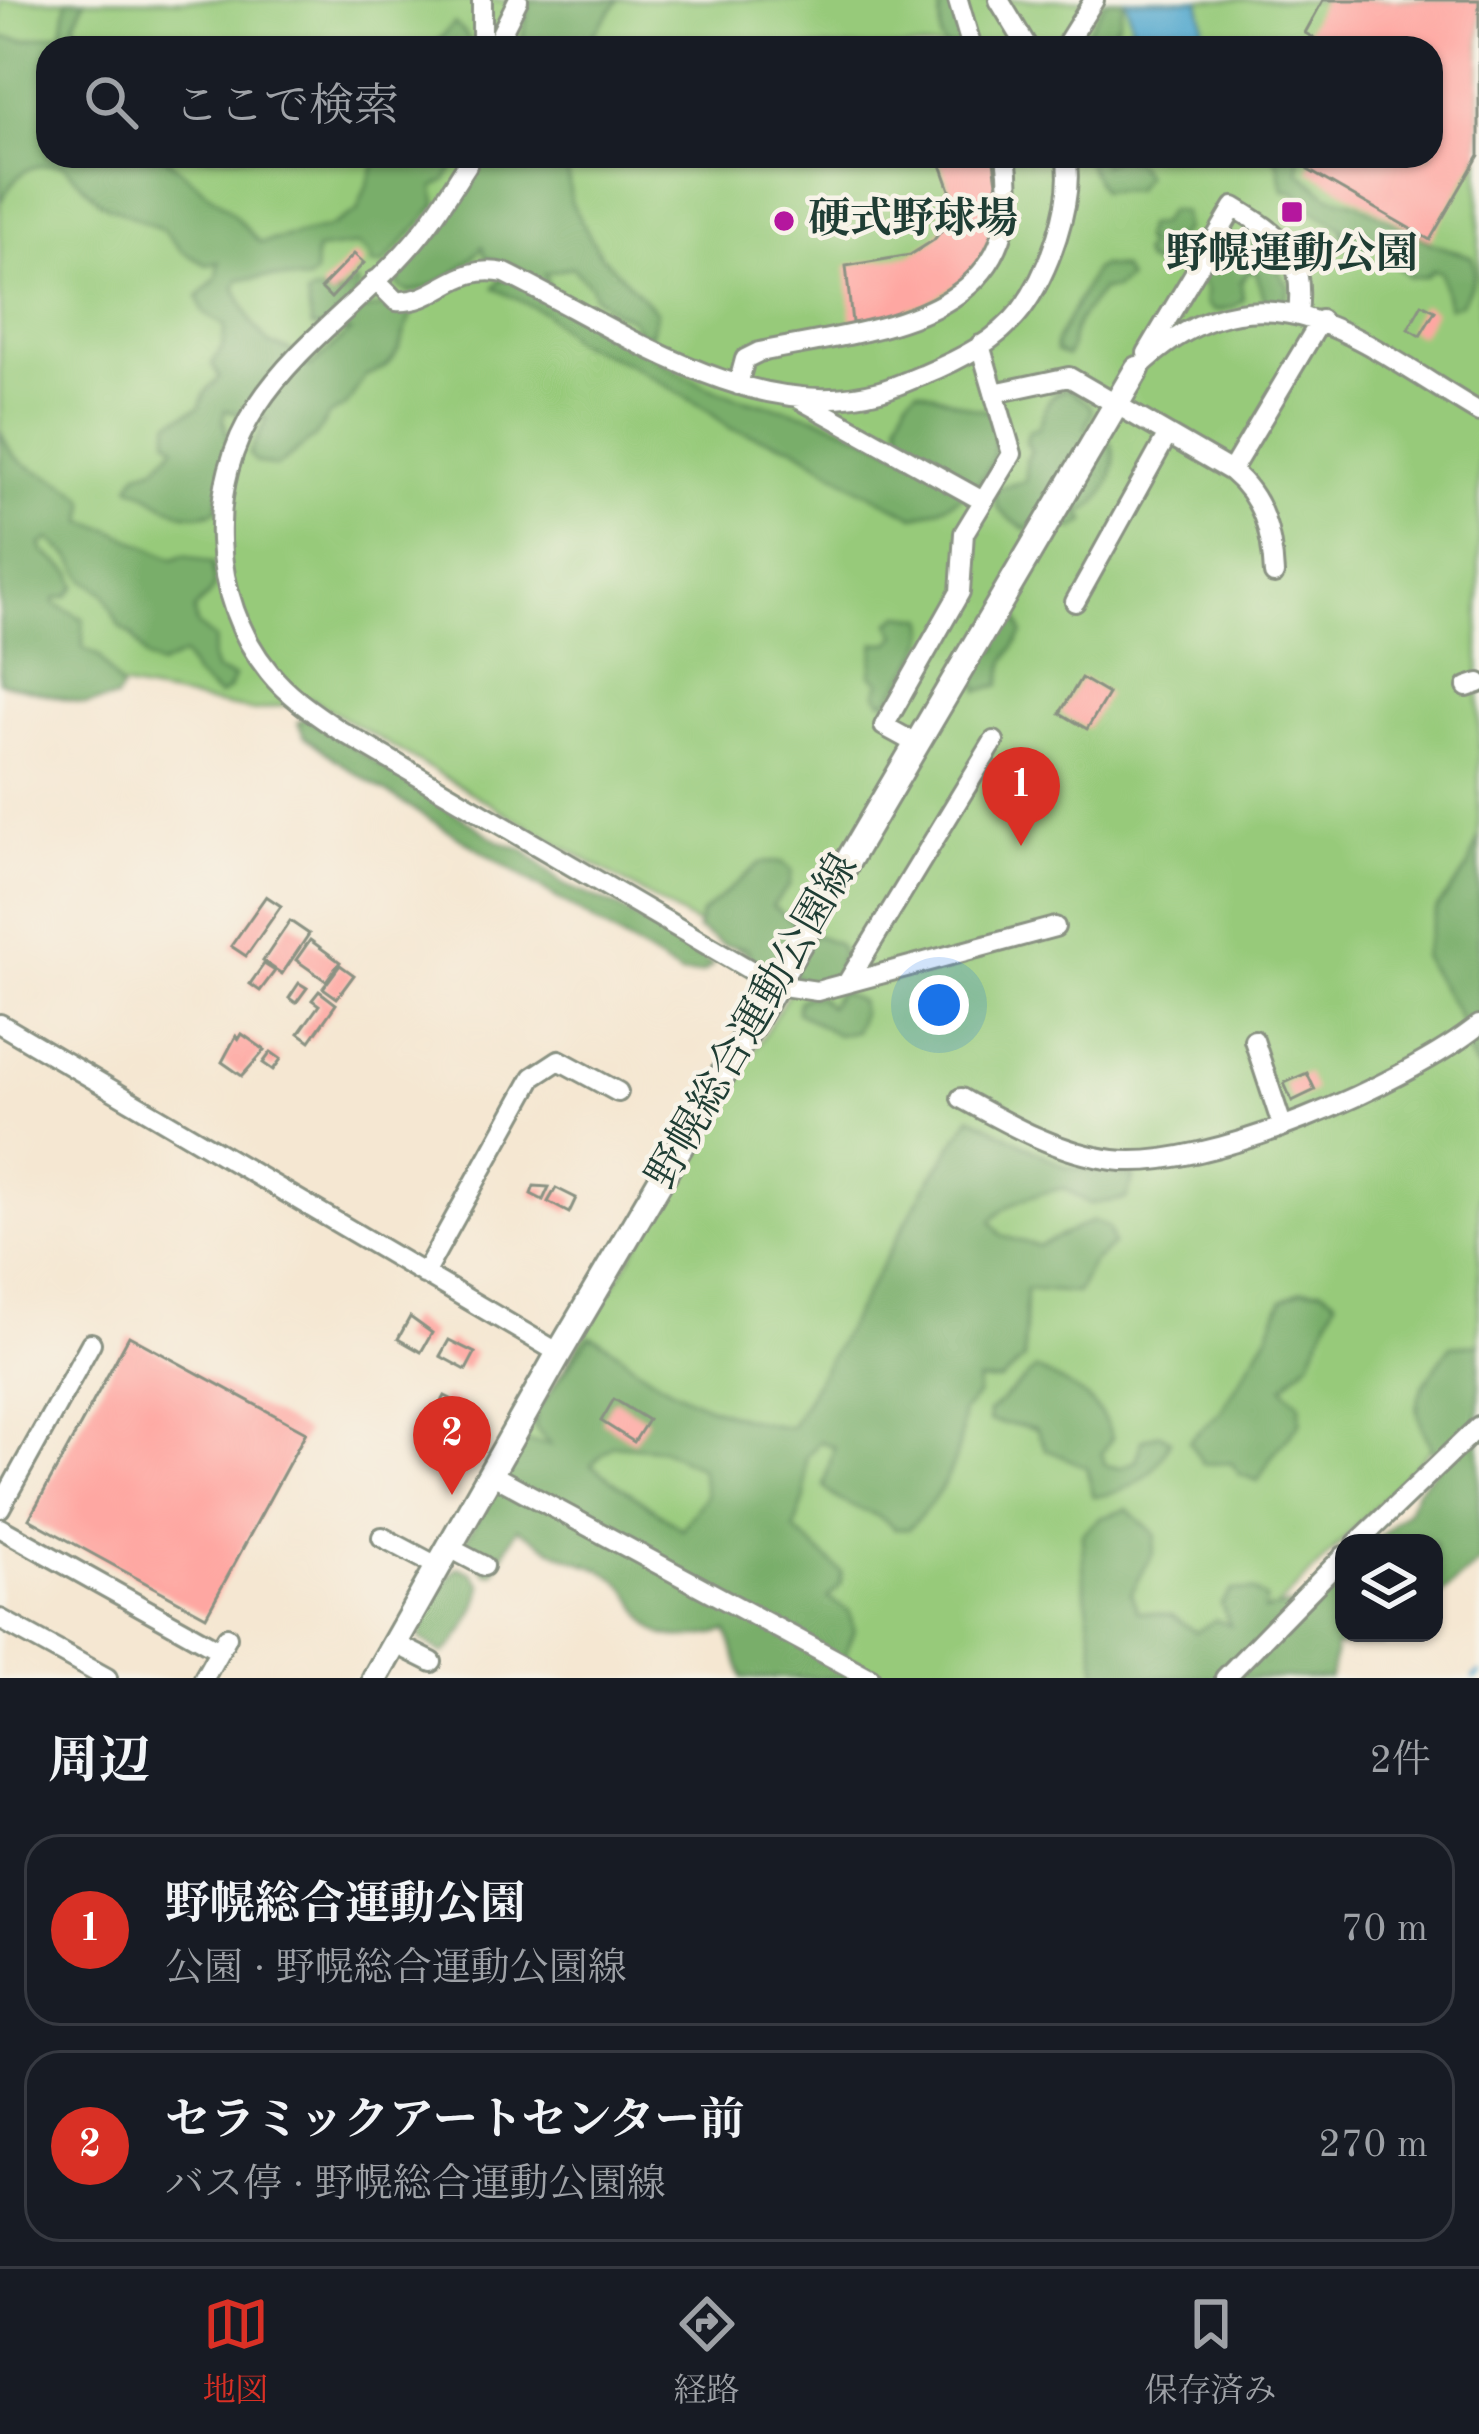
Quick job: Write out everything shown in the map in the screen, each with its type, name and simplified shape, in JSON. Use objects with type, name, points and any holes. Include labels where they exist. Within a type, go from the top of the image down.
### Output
[{"type":"main road","name":"野幌総合運動公園線","points":[[375,1678],[559,1353],[1137,369]]},
{"type":"street","points":[[482,0],[482,36]]},
{"type":"street","points":[[500,36],[518,0]]},
{"type":"street","points":[[958,0],[968,36]]},
{"type":"street","points":[[999,0],[1021,36]]},
{"type":"street","points":[[1072,36],[1094,0]]},
{"type":"street","points":[[465,168],[420,235],[269,388],[235,446],[225,487],[220,556],[238,621],[254,650],[284,688],[339,730],[776,985],[817,991],[1055,927]]},
{"type":"street","points":[[738,386],[745,359],[759,352],[903,323],[961,296],[993,258],[1004,232],[1008,168]]},
{"type":"street","points":[[375,280],[396,301],[407,302],[485,268],[505,273],[661,354],[738,386],[809,398],[878,392],[947,365],[1006,330],[1041,283],[1058,233],[1065,168]]},
{"type":"street","points":[[1137,369],[1234,207],[1290,249],[1298,314]]},
{"type":"street","points":[[1137,369],[1174,337],[1216,317],[1246,310],[1298,314],[1321,320],[1479,412]]},
{"type":"street","points":[[1231,470],[1321,320]]},
{"type":"street","points":[[917,744],[884,725],[960,592],[964,533],[1012,454],[980,345]]},
{"type":"street","points":[[994,393],[1069,377],[1231,470],[1247,484],[1261,507],[1274,574]]},
{"type":"street","points":[[792,395],[983,501]]},
{"type":"street","points":[[1075,602],[1167,436]]},
{"type":"street","points":[[847,983],[994,741]]},
{"type":"street","points":[[0,1024],[559,1353]]},
{"type":"street","points":[[961,1098],[1009,1126],[1076,1152],[1115,1161],[1158,1160],[1212,1149],[1282,1125],[1410,1071],[1479,1025]]},
{"type":"street","points":[[1254,1040],[1282,1125]]},
{"type":"street","points":[[424,1274],[533,1077],[559,1060],[618,1092]]},
{"type":"street","points":[[0,1508],[91,1343]]},
{"type":"street","points":[[1366,1534],[1479,1426]]},
{"type":"street","points":[[490,1474],[870,1678]]},
{"type":"street","points":[[3,1537],[223,1643],[204,1678]]},
{"type":"street","points":[[382,1537],[484,1566]]},
{"type":"street","points":[[1225,1678],[1335,1565]]},
{"type":"street","points":[[0,1619],[107,1678]]},
{"type":"street","points":[[394,1643],[432,1662]]},
{"type":"green space","points":[[0,0],[1479,0],[1479,1400],[1349,1534],[1335,1534],[1335,1548],[1213,1678],[883,1678],[504,1469],[795,982],[311,699],[255,711],[0,664]]},
{"type":"green space","points":[[67,0],[85,0],[75,22],[77,36],[46,36],[62,33]]},
{"type":"green space","points":[[530,0],[619,0],[592,36],[522,36]]},
{"type":"green space","points":[[940,0],[956,0],[968,36],[941,36]]},
{"type":"green space","points":[[1106,0],[1124,0],[1119,22],[1108,36],[1085,36]]},
{"type":"green space","points":[[454,23],[467,36],[442,36]]},
{"type":"green space","points":[[0,37],[36,38],[36,166],[12,184],[0,202]]},
{"type":"green space","points":[[66,168],[178,168],[228,209],[260,243],[330,227],[357,211],[373,168],[454,168],[434,187],[436,205],[383,264],[372,264],[358,245],[316,250],[315,274],[307,281],[239,279],[235,288],[252,323],[269,344],[288,349],[310,367],[350,332],[312,327],[307,296],[315,292],[340,295],[356,282],[359,287],[353,298],[364,309],[405,305],[411,315],[392,360],[365,376],[347,405],[329,415],[316,436],[276,467],[256,462],[249,454],[267,419],[225,410],[229,442],[217,510],[203,514],[180,513],[130,486],[138,472],[156,467],[175,446],[167,438],[170,422],[199,407],[219,377],[212,364],[222,348],[225,326],[204,313],[198,297],[217,278],[219,262],[207,265],[182,251],[163,230],[101,203]]},
{"type":"green space","points":[[472,168],[567,168],[571,202],[599,253],[657,312],[650,335],[640,333],[631,318],[594,296],[572,267],[545,274],[553,301],[573,313],[603,313],[648,353],[682,374],[736,397],[818,418],[931,464],[902,432],[899,420],[908,397],[917,389],[936,394],[990,411],[995,432],[989,467],[967,492],[915,517],[794,447],[731,429],[631,365],[573,341],[545,313],[494,288],[500,280],[522,271],[486,258],[482,247],[440,281],[409,292],[399,287],[398,279],[427,241],[440,233],[452,208],[472,184]]},
{"type":"green space","points":[[1090,168],[1139,168],[1145,176],[1134,190],[1101,191]]},
{"type":"green space","points":[[1279,168],[1299,168],[1329,196],[1356,203],[1433,244],[1472,257],[1470,287],[1460,304],[1449,307],[1441,272],[1408,277],[1384,254],[1388,247],[1361,251],[1344,246],[1342,228],[1305,206],[1295,192],[1283,190]]},
{"type":"green space","points":[[1169,210],[1183,212],[1185,230],[1167,245],[1170,258],[1159,267],[1145,261],[1142,252],[1147,244],[1142,239],[1147,225],[1159,224]]},
{"type":"green space","points":[[1250,240],[1263,248],[1289,287],[1284,302],[1265,300],[1256,272],[1248,272],[1241,282],[1243,300],[1214,311],[1206,304],[1199,276],[1220,251]]},
{"type":"green space","points":[[1121,268],[1128,279],[1114,289],[1102,290],[1089,306],[1074,330],[1067,356],[1056,351],[1056,342],[1094,270]]},
{"type":"green space","points":[[1068,389],[1090,405],[1086,428],[1098,440],[1111,442],[1114,463],[1109,484],[1080,513],[1086,521],[1072,529],[1047,511],[1027,530],[999,509],[995,489],[1026,481],[1029,431],[1038,428],[1051,398]]},
{"type":"green space","points":[[0,428],[15,456],[86,501],[84,522],[173,559],[185,555],[212,563],[212,590],[194,610],[197,624],[215,640],[216,671],[234,677],[229,689],[219,696],[195,676],[183,655],[159,666],[146,658],[132,635],[119,626],[105,594],[85,580],[71,558],[50,539],[41,544],[43,551],[72,573],[76,586],[54,603],[83,619],[83,648],[99,656],[122,690],[116,699],[85,704],[0,682]]},
{"type":"green space","points":[[900,615],[925,618],[925,639],[889,700],[882,701],[876,693],[880,682],[871,675],[875,643],[890,643],[897,636],[890,623]]},
{"type":"green space","points":[[1007,615],[1018,619],[1023,633],[1005,661],[1000,685],[979,691],[973,672],[984,650],[997,649],[992,638]]},
{"type":"green space","points":[[306,717],[500,842],[524,850],[564,885],[616,906],[713,965],[702,973],[681,975],[349,769],[304,736],[298,722]]},
{"type":"green space","points":[[1479,836],[1479,1071],[1458,1015],[1423,956],[1437,908],[1468,868]]},
{"type":"green space","points":[[782,862],[792,871],[789,886],[772,906],[794,922],[799,949],[815,935],[837,943],[842,950],[836,982],[805,984],[789,970],[763,971],[753,965],[747,948],[723,945],[697,929],[701,914],[760,863]]},
{"type":"green space","points":[[839,991],[860,1001],[862,1013],[855,1031],[837,1035],[797,1012],[806,996],[819,997],[829,1007]]},
{"type":"green space","points":[[971,1116],[1066,1167],[1134,1176],[1126,1199],[1090,1204],[1064,1188],[1016,1202],[991,1221],[1002,1236],[1038,1246],[1093,1221],[1109,1228],[1113,1245],[1092,1263],[1077,1293],[1026,1289],[1024,1359],[1001,1381],[978,1381],[977,1396],[962,1412],[959,1445],[948,1476],[908,1529],[894,1529],[831,1494],[824,1486],[834,1447],[820,1441],[806,1457],[805,1498],[794,1529],[842,1572],[840,1585],[828,1598],[849,1611],[854,1630],[840,1669],[854,1678],[743,1678],[727,1631],[672,1637],[657,1631],[621,1584],[517,1528],[494,1573],[487,1574],[462,1547],[516,1448],[524,1441],[550,1445],[535,1428],[536,1411],[590,1336],[692,1399],[751,1420],[791,1427],[925,1188]],"holes":[[[613,1445],[661,1449],[700,1468],[706,1495],[682,1529],[591,1465]]]},
{"type":"green space","points":[[1322,1289],[1336,1300],[1310,1360],[1283,1387],[1300,1403],[1300,1423],[1258,1481],[1239,1474],[1232,1463],[1203,1464],[1189,1441],[1221,1411],[1268,1334],[1282,1300],[1302,1290]]},
{"type":"green space","points":[[1479,1344],[1479,1563],[1443,1593],[1443,1534],[1383,1534],[1408,1510],[1417,1490],[1440,1464],[1422,1427],[1418,1403],[1427,1380],[1451,1346]]},
{"type":"green space","points":[[1036,1369],[1083,1395],[1100,1413],[1112,1438],[1102,1453],[1105,1465],[1120,1468],[1136,1461],[1142,1440],[1160,1434],[1170,1440],[1150,1473],[1120,1491],[1094,1497],[1086,1467],[1046,1449],[1036,1429],[989,1421],[989,1412]]},
{"type":"green space","points":[[1128,1509],[1156,1536],[1153,1553],[1131,1594],[1138,1611],[1172,1615],[1196,1632],[1215,1620],[1230,1625],[1221,1604],[1232,1590],[1254,1591],[1266,1599],[1264,1611],[1309,1602],[1335,1578],[1335,1642],[1386,1642],[1336,1646],[1330,1678],[1098,1678],[1082,1534],[1100,1518]]},
{"type":"green space","points":[[458,1567],[482,1585],[468,1623],[443,1654],[420,1639],[421,1628],[432,1600]]},
{"type":"water","points":[[1126,0],[1199,0],[1204,24],[1198,36],[1126,36],[1132,24]]},
{"type":"building","points":[[1323,0],[1479,0],[1479,155],[1430,240],[1308,170],[1443,168],[1443,36],[1305,33]]},
{"type":"building","points":[[942,168],[995,168],[1000,205],[980,261],[965,279],[925,304],[907,309],[908,314],[852,323],[846,266],[910,255],[934,240],[948,214],[950,190]]},
{"type":"building","points":[[354,254],[364,263],[331,298],[321,288]]},
{"type":"building","points":[[1422,304],[1435,311],[1420,336],[1408,329]]},
{"type":"building","points":[[1081,678],[1108,694],[1087,729],[1060,713]]},
{"type":"building","points":[[266,896],[281,906],[246,956],[231,946]]},
{"type":"building","points":[[290,921],[309,934],[282,974],[263,961]]},
{"type":"building","points":[[310,940],[340,962],[326,981],[296,960]]},
{"type":"building","points":[[264,964],[275,971],[260,991],[250,984]]},
{"type":"building","points":[[340,965],[354,975],[337,998],[323,988]]},
{"type":"building","points":[[299,983],[307,988],[296,1003],[289,998]]},
{"type":"building","points":[[319,991],[336,1004],[310,1041],[299,1033],[319,1005],[312,1000]]},
{"type":"building","points":[[242,1034],[265,1050],[242,1076],[222,1062],[236,1036],[239,1039]]},
{"type":"building","points":[[271,1052],[281,1059],[273,1070],[263,1063]]},
{"type":"building","points":[[1307,1073],[1315,1090],[1292,1101],[1284,1083]]},
{"type":"building","points":[[534,1186],[549,1187],[543,1200],[531,1194]]},
{"type":"building","points":[[556,1188],[576,1198],[569,1213],[548,1202]]},
{"type":"building","points":[[410,1317],[432,1333],[421,1352],[398,1339]]},
{"type":"building","points":[[129,1336],[306,1432],[206,1616],[29,1519]]},
{"type":"building","points":[[449,1340],[475,1353],[466,1370],[440,1356]]},
{"type":"building","points":[[445,1396],[463,1405],[447,1433],[430,1424]]},
{"type":"building","points":[[614,1399],[648,1420],[634,1442],[601,1421]]},
{"type":"waterway","points":[[1474,1678],[1479,1674]]},
{"type":"place","name":"野幌運動公園","points":[[1292,212]]},
{"type":"place","name":"硬式野球場","points":[[784,221]]},
{"type":"place","name":"野幌総合運動公園","points":[[1021,846]]},
{"type":"place","name":"セラミックアートセンター前","points":[[452,1495]]}]
